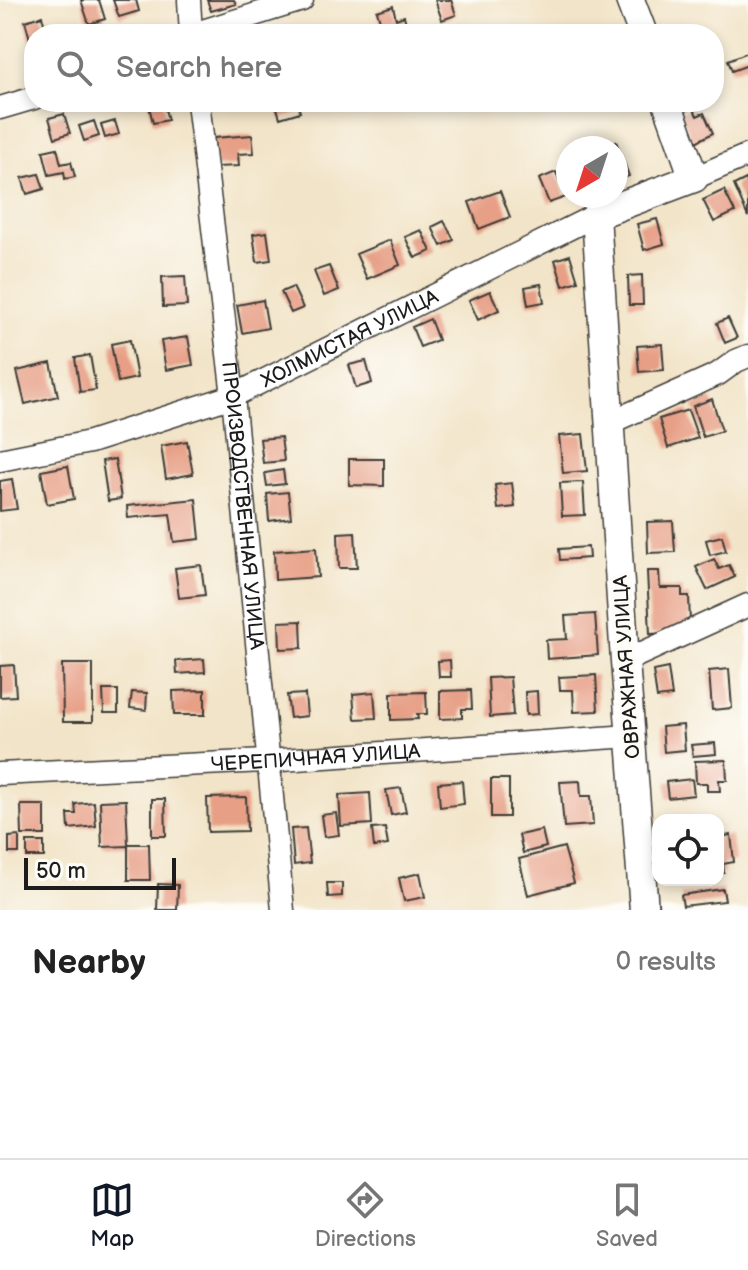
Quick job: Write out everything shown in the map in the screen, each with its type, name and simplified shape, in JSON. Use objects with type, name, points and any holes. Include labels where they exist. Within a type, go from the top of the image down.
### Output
[{"type":"street","points":[[189,0],[191,24]]},
{"type":"street","points":[[224,24],[302,0]]},
{"type":"street","points":[[630,0],[639,24]]},
{"type":"street","points":[[0,108],[24,101]]},
{"type":"street","name":"ПРОИЗВОДСТВЕННАЯ УЛИЦА","points":[[199,112],[233,396],[283,910]]},
{"type":"street","points":[[671,112],[694,178]]},
{"type":"street","points":[[596,215],[748,155]]},
{"type":"street","name":"ХОЛМИСТАЯ УЛИЦА","points":[[0,460],[90,442],[233,396],[596,215]]},
{"type":"street","name":"ОВРАЖНАЯ УЛИЦА","points":[[596,215],[644,910]]},
{"type":"street","points":[[609,423],[718,374],[748,356]]},
{"type":"street","points":[[625,661],[748,605]]},
{"type":"street","name":"ЧЕРЕПИЧНАЯ УЛИЦА","points":[[0,774],[267,761],[630,736]]},
{"type":"building","points":[[81,0],[99,0],[105,19],[89,24]]},
{"type":"building","points":[[113,0],[136,0],[139,11],[119,17]]},
{"type":"building","points":[[207,0],[234,0],[236,4],[211,11]]},
{"type":"building","points":[[435,0],[451,0],[456,15],[442,20]]},
{"type":"building","points":[[393,6],[396,19],[404,16],[406,24],[381,24],[377,11]]},
{"type":"building","points":[[42,16],[44,24],[26,24],[25,21]]},
{"type":"building","points":[[748,52],[748,65],[732,71],[728,60]]},
{"type":"building","points":[[150,112],[166,112],[168,120],[153,123]]},
{"type":"building","points":[[278,112],[300,112],[280,118]]},
{"type":"building","points":[[695,112],[697,116],[704,113],[713,133],[694,143],[680,113]]},
{"type":"building","points":[[64,114],[70,133],[55,138],[49,118]]},
{"type":"building","points":[[94,121],[99,136],[84,141],[79,126]]},
{"type":"building","points":[[115,121],[119,134],[105,138],[101,125]]},
{"type":"building","points":[[252,135],[254,153],[238,154],[239,166],[216,167],[214,138]]},
{"type":"building","points":[[57,148],[61,164],[71,162],[75,177],[65,179],[64,172],[49,175],[43,151]]},
{"type":"building","points":[[556,172],[556,201],[549,203],[539,179]]},
{"type":"building","points":[[39,174],[44,189],[27,194],[22,178]]},
{"type":"building","points":[[746,179],[748,184],[748,217],[734,185]]},
{"type":"building","points":[[724,190],[735,212],[714,222],[703,200]]},
{"type":"building","points":[[500,191],[510,217],[479,229],[469,202]]},
{"type":"building","points":[[657,219],[664,244],[644,250],[637,224]]},
{"type":"building","points":[[444,221],[454,240],[441,246],[432,227]]},
{"type":"building","points":[[421,230],[431,251],[415,258],[405,237]]},
{"type":"building","points":[[267,232],[271,260],[257,262],[253,234]]},
{"type":"building","points":[[390,240],[400,265],[367,279],[356,254]]},
{"type":"building","points":[[570,255],[578,281],[563,286],[555,260]]},
{"type":"building","points":[[329,266],[339,290],[324,296],[314,271]]},
{"type":"building","points":[[642,275],[643,305],[629,305],[628,276]]},
{"type":"building","points":[[185,276],[187,306],[163,307],[162,277]]},
{"type":"building","points":[[541,284],[544,302],[528,305],[525,287]]},
{"type":"building","points":[[293,287],[303,308],[291,313],[281,292]]},
{"type":"building","points":[[490,291],[499,310],[478,320],[469,300]]},
{"type":"building","points":[[263,300],[268,328],[242,333],[237,305]]},
{"type":"building","points":[[728,318],[737,338],[725,343],[717,323]]},
{"type":"building","points":[[430,319],[438,340],[420,347],[412,327]]},
{"type":"building","points":[[188,337],[193,365],[166,370],[161,341]]},
{"type":"building","points":[[130,340],[137,378],[118,382],[111,344]]},
{"type":"building","points":[[662,344],[664,370],[639,372],[637,346]]},
{"type":"building","points":[[90,355],[96,390],[80,392],[75,358]]},
{"type":"building","points":[[366,361],[372,383],[356,388],[349,365]]},
{"type":"building","points":[[51,363],[58,396],[25,404],[17,371]]},
{"type":"building","points":[[712,399],[722,431],[703,437],[693,406]]},
{"type":"building","points":[[688,410],[698,438],[668,448],[659,419]]},
{"type":"building","points":[[583,434],[587,471],[563,473],[559,436]]},
{"type":"building","points":[[281,437],[284,461],[263,463],[260,439]]},
{"type":"building","points":[[187,441],[193,474],[166,479],[161,446]]},
{"type":"building","points":[[115,459],[121,499],[108,501],[102,461]]},
{"type":"building","points":[[349,459],[384,459],[384,486],[349,485]]},
{"type":"building","points":[[68,466],[74,499],[47,504],[41,471]]},
{"type":"building","points":[[283,470],[285,484],[267,486],[265,473]]},
{"type":"building","points":[[12,479],[17,509],[0,511],[0,481]]},
{"type":"building","points":[[583,482],[585,515],[562,516],[560,483]]},
{"type":"building","points":[[512,483],[515,507],[498,509],[495,485]]},
{"type":"building","points":[[288,492],[291,518],[269,521],[267,494]]},
{"type":"building","points":[[196,499],[200,539],[174,542],[170,514],[128,518],[127,506]]},
{"type":"building","points":[[673,521],[675,552],[648,553],[647,522]]},
{"type":"building","points":[[355,532],[357,568],[339,568],[338,533]]},
{"type":"building","points":[[722,536],[726,551],[710,555],[706,540]]},
{"type":"building","points":[[588,547],[589,558],[560,560],[559,549]]},
{"type":"building","points":[[316,548],[318,577],[275,580],[274,551]]},
{"type":"building","points":[[714,559],[719,569],[729,565],[735,577],[707,590],[696,567]]},
{"type":"building","points":[[201,565],[205,595],[179,598],[175,568]]},
{"type":"building","points":[[647,571],[659,571],[660,588],[682,588],[682,596],[689,596],[690,623],[685,632],[650,634]]},
{"type":"building","points":[[595,614],[598,655],[547,659],[546,640],[567,639],[565,616]]},
{"type":"building","points":[[301,621],[302,648],[280,649],[279,622]]},
{"type":"building","points":[[204,659],[205,672],[177,674],[176,661]]},
{"type":"building","points":[[450,660],[451,677],[439,677],[438,661]]},
{"type":"building","points":[[62,664],[93,664],[93,722],[63,722]]},
{"type":"building","points":[[14,665],[16,696],[0,697],[0,666]]},
{"type":"building","points":[[668,668],[672,696],[657,698],[653,671]]},
{"type":"building","points":[[729,669],[732,708],[712,710],[709,671]]},
{"type":"building","points":[[596,675],[598,711],[574,712],[573,690],[560,690],[559,677]]},
{"type":"building","points":[[510,677],[513,715],[490,717],[488,678]]},
{"type":"building","points":[[103,690],[118,690],[118,713],[104,713]]},
{"type":"building","points":[[205,690],[205,715],[174,715],[173,691]]},
{"type":"building","points":[[471,690],[472,709],[462,709],[462,718],[440,719],[440,691]]},
{"type":"building","points":[[537,691],[538,714],[526,715],[525,692]]},
{"type":"building","points":[[132,692],[147,693],[146,710],[130,708]]},
{"type":"building","points":[[374,692],[376,718],[355,719],[353,694]]},
{"type":"building","points":[[426,692],[427,714],[417,714],[418,719],[391,720],[391,693]]},
{"type":"building","points":[[305,694],[307,716],[290,718],[287,695]]},
{"type":"building","points":[[683,725],[685,750],[664,752],[662,727]]},
{"type":"building","points":[[715,743],[716,754],[693,756],[691,745]]},
{"type":"building","points":[[726,760],[727,780],[719,780],[720,791],[707,791],[707,783],[696,783],[695,761]]},
{"type":"building","points":[[491,779],[509,779],[509,817],[491,817]]},
{"type":"building","points":[[692,779],[694,795],[668,798],[666,782]]},
{"type":"building","points":[[462,781],[464,804],[440,807],[438,783]]},
{"type":"building","points":[[580,781],[581,796],[591,796],[593,825],[564,827],[560,782]]},
{"type":"building","points":[[401,788],[406,812],[391,815],[386,790]]},
{"type":"building","points":[[370,793],[372,824],[341,826],[339,795]]},
{"type":"building","points":[[246,797],[247,831],[208,832],[207,798]]},
{"type":"building","points":[[152,799],[165,799],[166,836],[152,836]]},
{"type":"building","points":[[126,800],[128,844],[149,844],[150,880],[128,880],[128,846],[102,847],[100,801]]},
{"type":"building","points":[[94,802],[96,826],[69,829],[68,814],[76,814],[75,804]]},
{"type":"building","points":[[21,805],[45,805],[45,835],[22,835]]},
{"type":"building","points":[[336,813],[339,835],[324,837],[321,815]]},
{"type":"building","points":[[306,828],[310,863],[294,865],[291,829]]},
{"type":"building","points":[[385,828],[388,845],[374,847],[372,829]]},
{"type":"building","points":[[542,830],[546,847],[523,853],[519,835]]},
{"type":"building","points":[[731,835],[734,862],[724,864],[724,836]]},
{"type":"building","points":[[19,836],[19,853],[9,853],[9,837]]},
{"type":"building","points":[[27,842],[44,842],[44,857],[27,857]]},
{"type":"building","points":[[564,847],[574,883],[528,895],[519,859]]},
{"type":"building","points":[[420,873],[425,897],[404,901],[399,878]]},
{"type":"building","points":[[327,883],[342,883],[342,896],[328,897]]},
{"type":"building","points":[[158,884],[178,885],[177,910],[157,910]]},
{"type":"building","points":[[723,889],[725,901],[683,906],[681,895]]}]
